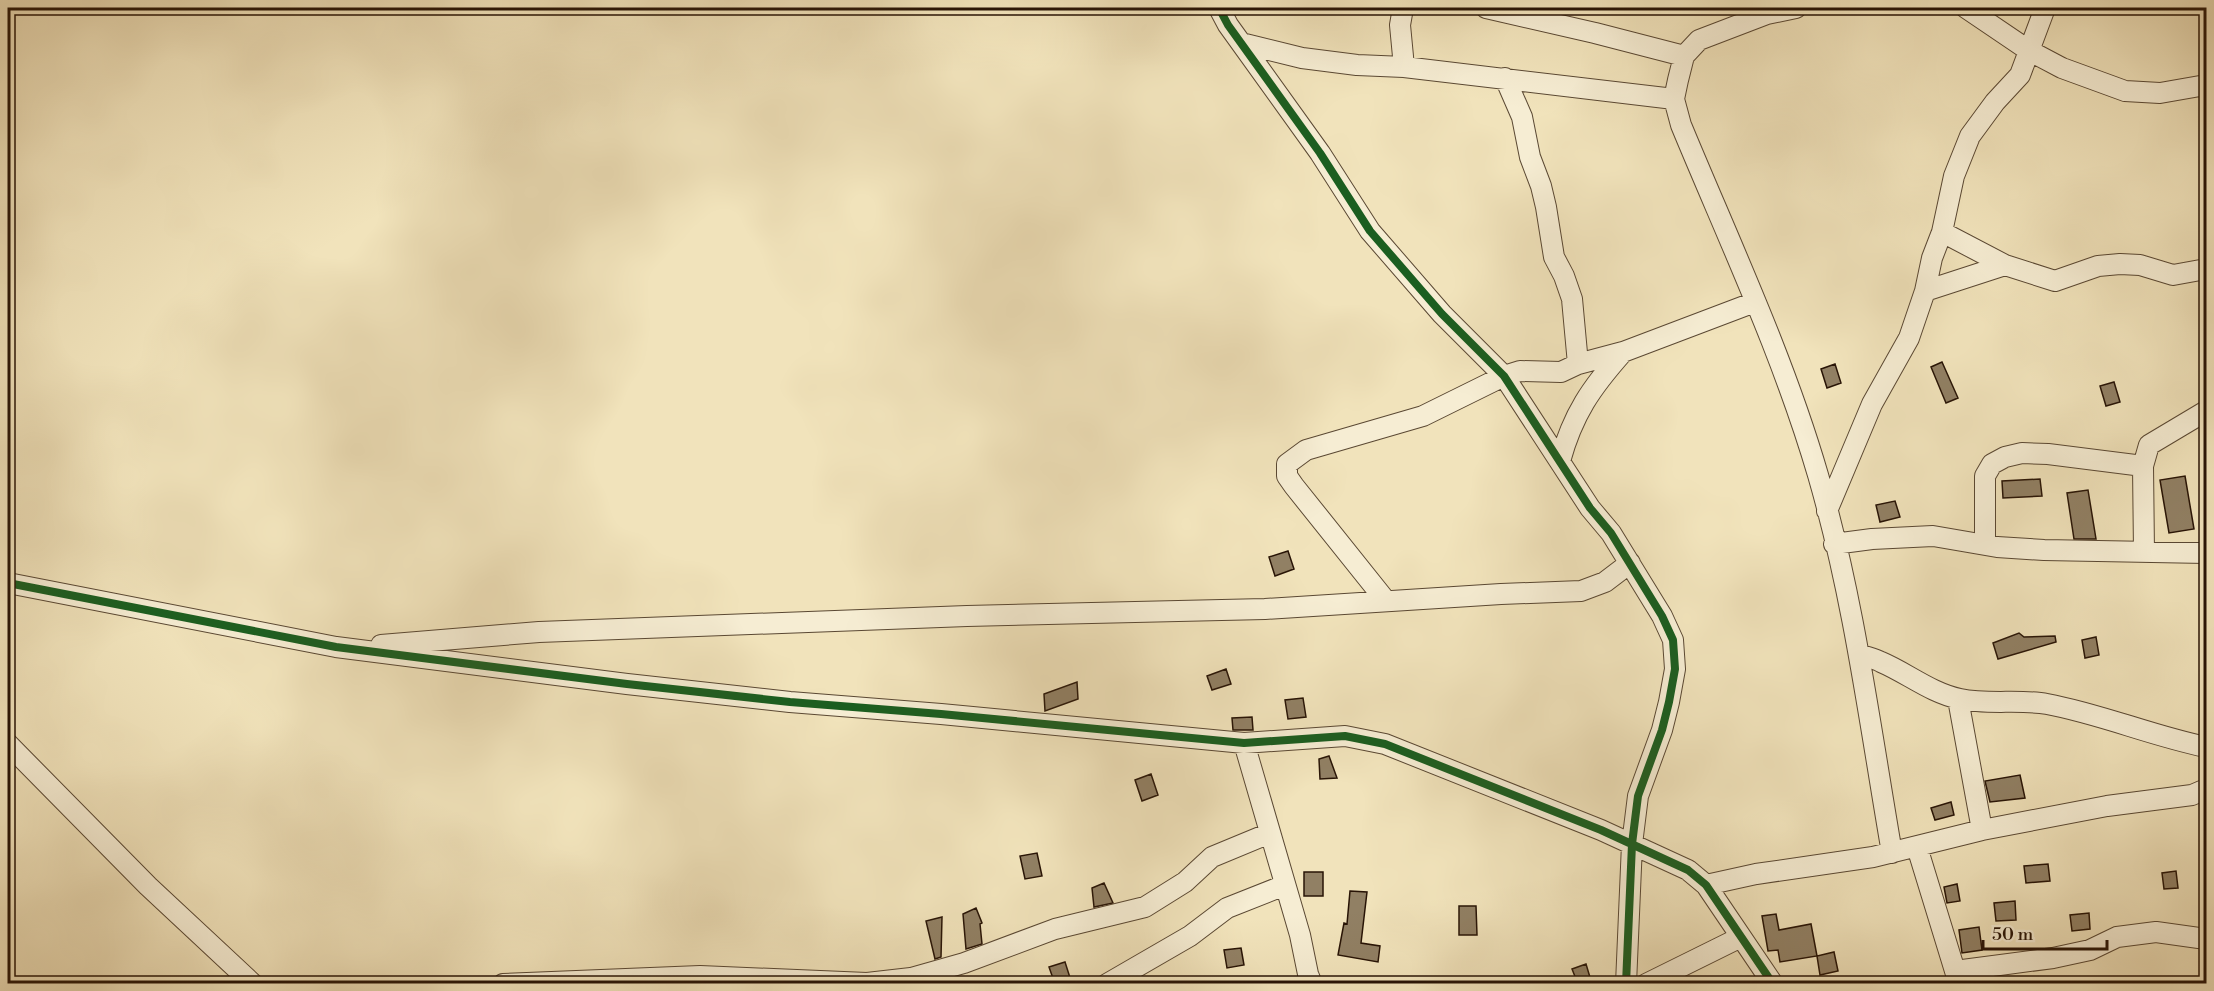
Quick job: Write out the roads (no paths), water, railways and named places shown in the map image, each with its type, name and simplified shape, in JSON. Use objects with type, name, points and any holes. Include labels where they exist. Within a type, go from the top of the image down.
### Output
[{"type":"street","points":[[1219,8],[1241,43],[1320,153],[1370,231],[1442,314],[1504,376],[1590,508],[1611,532],[1673,640],[1675,669],[1662,730],[1638,796],[1632,844],[1626,984]]},
{"type":"street","points":[[1403,8],[1400,26],[1404,67]]},
{"type":"street","points":[[1486,8],[1684,56]]},
{"type":"street","points":[[1796,8],[1767,14],[1699,40],[1684,56],[1674,99],[1681,126],[1777,355],[1818,475],[1859,654],[1892,853]]},
{"type":"street","points":[[1966,8],[2028,50],[2062,68],[2125,91],[2160,93],[2206,87]]},
{"type":"street","points":[[1827,511],[1872,404],[1909,338],[1925,291],[1932,258],[1942,232],[1954,176],[1970,136],[1995,102],[2020,75],[2045,8]]},
{"type":"street","points":[[1241,43],[1302,58],[1505,78],[1674,99]]},
{"type":"street","points":[[1505,78],[1522,117],[1530,157],[1541,186],[1554,257],[1572,299],[1578,364]]},
{"type":"street","points":[[1942,232],[2005,265],[2055,281],[2098,266],[2120,264],[2140,266],[2173,275],[2206,269]]},
{"type":"street","points":[[1925,291],[2005,265]]},
{"type":"street","points":[[1386,601],[1293,486],[1287,476],[1287,464],[1306,450],[1423,416],[1504,376],[1520,371],[1561,372],[1578,364],[1623,352],[1755,302]]},
{"type":"street","points":[[1560,461],[1567,434],[1583,402],[1599,378],[1623,352]]},
{"type":"street","points":[[2144,552],[2143,466],[2149,445],[2206,411]]},
{"type":"street","points":[[1985,544],[1985,476],[1992,464],[2005,457],[2022,453],[2048,454],[2143,466]]},
{"type":"street","points":[[1834,544],[1872,539],[1933,536],[1997,548],[2206,553]]},
{"type":"street","points":[[336,647],[539,632],[967,616],[1265,609],[1581,591],[1605,582],[1630,563]]},
{"type":"street","points":[[8,584],[336,647],[650,687],[1244,743],[1345,736],[1384,744],[1632,844],[1688,870],[1706,885],[1773,984]]},
{"type":"street","points":[[1859,654],[1881,661],[1914,681],[1958,699],[2000,703],[2044,703],[2101,716],[2175,741],[2206,747]]},
{"type":"street","points":[[1958,699],[1982,830]]},
{"type":"street","points":[[1244,743],[1312,984]]},
{"type":"street","points":[[8,744],[148,886],[253,984]]},
{"type":"street","points":[[1706,885],[1756,874],[1892,853],[1982,830],[2107,806],[2192,795],[2206,789]]},
{"type":"street","points":[[503,984],[699,976],[867,983],[911,978],[964,963],[1055,929],[1145,907],[1185,882],[1212,857],[1270,833]]},
{"type":"street","points":[[1917,847],[1957,977],[2090,950],[2117,938],[2156,932],[2206,939]]},
{"type":"street","points":[[1107,984],[1190,936],[1227,908],[1285,885]]},
{"type":"street","points":[[1646,984],[1741,937]]}]
